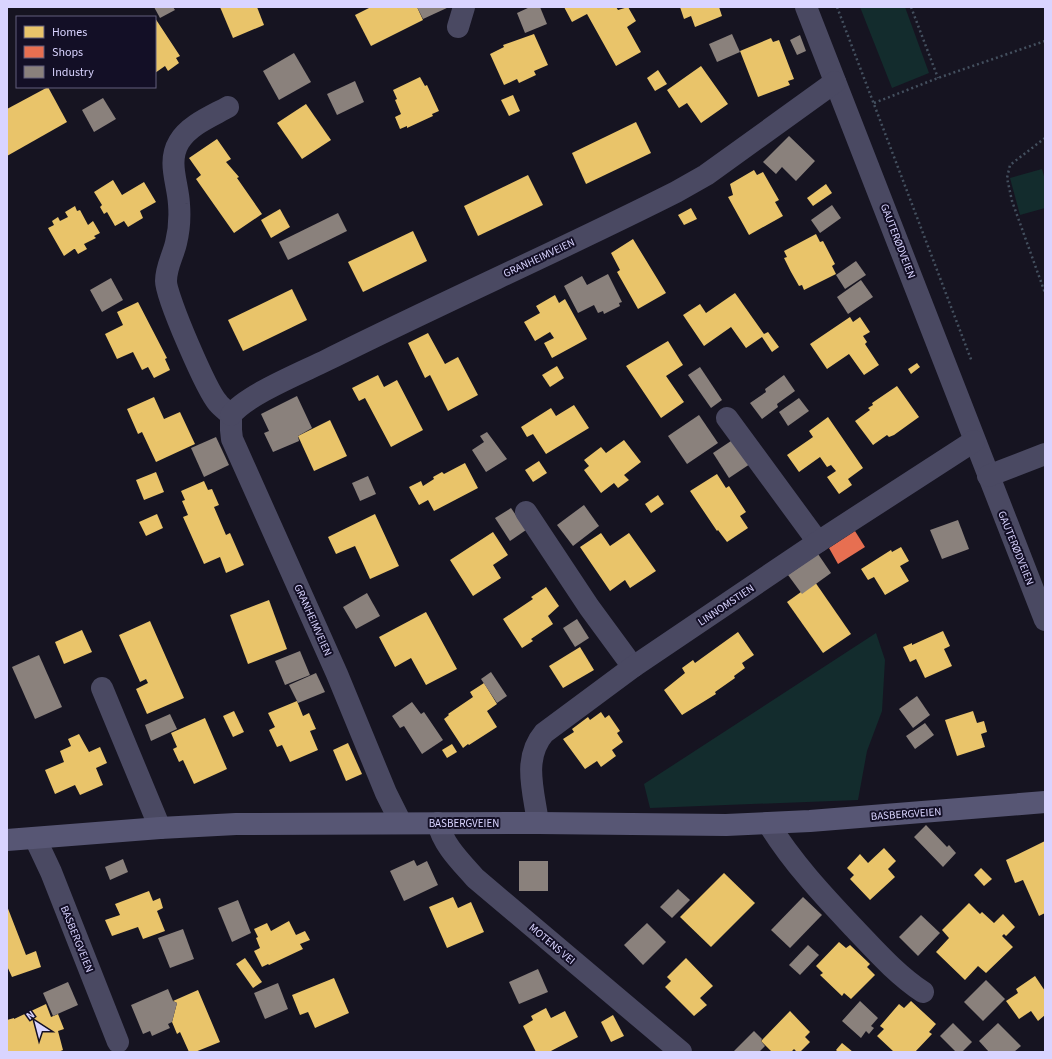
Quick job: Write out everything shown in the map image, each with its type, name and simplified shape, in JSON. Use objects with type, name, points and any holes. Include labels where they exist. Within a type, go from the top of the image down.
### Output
[{"type":"main road","name":"BASBERGVEIEN","points":[[7,840],[160,828],[236,824],[538,823],[726,825],[923,813],[1045,802]]},
{"type":"street","name":"GAUTERØDVEIEN","points":[[806,7],[891,221],[974,441],[1045,620]]},
{"type":"street","name":"GRANHEIMVEIEN","points":[[401,823],[386,792],[337,674],[232,439],[230,430],[231,415],[238,406],[394,326],[622,220],[676,192],[706,175],[835,82]]},
{"type":"street","points":[[228,107],[198,123],[179,141],[174,155],[173,175],[179,203],[179,226],[176,243],[166,272],[166,283],[173,310],[205,379],[217,402],[231,415]]},
{"type":"street","points":[[727,418],[818,542]]},
{"type":"street","name":"LINNOMSTIEN","points":[[538,823],[530,766],[531,755],[536,742],[544,733],[633,667],[818,542],[974,441]]},
{"type":"street","points":[[988,476],[1045,454]]},
{"type":"street","points":[[526,512],[633,667]]},
{"type":"street","points":[[102,688],[160,828]]},
{"type":"street","name":"MOTENS VEI","points":[[438,823],[441,834],[459,861],[475,878],[681,1052]]},
{"type":"street","points":[[768,823],[780,842],[805,875],[876,951],[923,992]]},
{"type":"street","name":"BASBERGVEIEN","points":[[35,838],[51,872],[118,1042]]},
{"type":"path","points":[[837,7],[975,369]]},
{"type":"path","points":[[911,7],[938,78]]},
{"type":"path","points":[[874,103],[938,78],[1045,41]]},
{"type":"path","points":[[1045,138],[1010,165],[1007,178],[1012,201],[1045,294]]},
{"type":"green space","points":[[860,7],[905,7],[929,73],[892,88]]},
{"type":"green space","points":[[1042,169],[1045,180],[1045,208],[1020,215],[1010,178]]},
{"type":"green space","points":[[876,633],[885,660],[882,711],[867,751],[858,800],[650,808],[644,784]]},
{"type":"building: Homes","points":[[220,7],[257,7],[264,25],[233,38]]},
{"type":"building: Homes","points":[[371,7],[417,7],[423,20],[371,46],[355,15]]},
{"type":"building: Homes","points":[[564,7],[616,7],[618,10],[628,7],[636,21],[627,27],[641,52],[616,66],[587,14],[572,22]]},
{"type":"building: Homes","points":[[680,7],[719,7],[722,16],[695,27],[691,16],[684,19]]},
{"type":"building: Homes","points":[[156,20],[180,56],[176,58],[179,63],[168,71],[165,66],[156,72]]},
{"type":"building: Homes","points":[[534,34],[548,65],[534,71],[536,75],[519,83],[517,79],[504,85],[490,54],[504,47],[503,45]]},
{"type":"building: Homes","points":[[771,38],[773,42],[779,40],[794,79],[788,81],[790,85],[758,97],[740,51]]},
{"type":"building: Homes","points":[[701,66],[728,104],[701,123],[687,103],[679,108],[667,90]]},
{"type":"building: Homes","points":[[658,70],[667,84],[655,91],[647,78]]},
{"type":"building: Homes","points":[[420,77],[425,86],[427,85],[439,111],[432,114],[433,116],[407,128],[407,126],[400,129],[395,117],[401,114],[395,100],[397,99],[393,90]]},
{"type":"building: Homes","points":[[49,88],[67,122],[7,156],[7,109]]},
{"type":"building: Homes","points":[[513,95],[520,111],[509,116],[501,100]]},
{"type":"building: Homes","points":[[306,104],[331,140],[302,159],[277,123]]},
{"type":"building: Homes","points":[[636,122],[651,153],[586,184],[572,153]]},
{"type":"building: Homes","points":[[217,139],[231,159],[226,162],[239,177],[237,178],[262,214],[234,233],[196,179],[201,175],[189,158]]},
{"type":"building: Homes","points":[[754,170],[757,175],[763,172],[779,200],[775,202],[783,216],[749,235],[728,197],[733,195],[730,184]]},
{"type":"building: Homes","points":[[528,175],[543,205],[478,236],[464,206]]},
{"type":"building: Homes","points":[[113,180],[122,195],[144,182],[156,202],[140,211],[143,218],[128,227],[124,221],[115,226],[107,212],[104,214],[100,207],[102,205],[94,192]]},
{"type":"building: Homes","points":[[826,184],[832,193],[813,206],[807,198]]},
{"type":"building: Homes","points":[[75,206],[77,211],[80,210],[88,225],[93,221],[100,233],[94,236],[96,238],[84,244],[87,249],[78,254],[74,249],[64,256],[48,228],[54,225],[52,221],[58,217],[60,221],[68,217],[65,212]]},
{"type":"building: Homes","points":[[691,208],[697,219],[684,225],[678,215]]},
{"type":"building: Homes","points":[[280,209],[290,227],[271,238],[261,220]]},
{"type":"building: Homes","points":[[413,231],[427,261],[363,292],[348,262]]},
{"type":"building: Homes","points":[[816,234],[820,242],[823,241],[835,264],[832,266],[836,274],[804,290],[802,285],[799,286],[791,272],[784,258],[787,257],[784,251]]},
{"type":"building: Homes","points":[[633,239],[666,293],[638,309],[617,272],[620,270],[611,253]]},
{"type":"building: Homes","points":[[292,289],[307,320],[243,351],[228,320]]},
{"type":"building: Homes","points":[[735,293],[764,334],[768,332],[779,347],[772,352],[762,337],[746,348],[731,327],[704,346],[683,315],[700,304],[706,313]]},
{"type":"building: Homes","points":[[555,295],[559,303],[565,299],[587,339],[552,358],[544,343],[554,338],[550,332],[535,341],[524,322],[540,313],[536,306]]},
{"type":"building: Homes","points":[[138,302],[167,358],[165,359],[170,370],[154,378],[148,367],[142,370],[133,352],[117,359],[105,334],[123,325],[117,312]]},
{"type":"building: Homes","points":[[850,317],[853,322],[860,317],[870,332],[863,336],[867,342],[865,344],[879,365],[864,375],[849,354],[827,369],[810,344]]},
{"type":"building: Homes","points":[[428,333],[445,364],[458,357],[478,395],[448,411],[430,375],[425,378],[408,343]]},
{"type":"building: Homes","points":[[668,341],[683,365],[666,376],[684,402],[661,418],[626,366]]},
{"type":"building: Homes","points":[[917,363],[920,367],[911,374],[908,369]]},
{"type":"building: Homes","points":[[557,366],[564,378],[550,387],[542,375]]},
{"type":"building: Homes","points":[[378,375],[384,387],[397,380],[423,430],[391,447],[365,398],[359,401],[352,388]]},
{"type":"building: Homes","points":[[897,386],[919,417],[894,435],[889,437],[887,435],[873,445],[855,421],[870,410],[868,408],[873,405],[872,403]]},
{"type":"building: Homes","points":[[154,397],[164,419],[180,412],[195,444],[156,462],[142,432],[138,434],[127,409]]},
{"type":"building: Homes","points":[[574,405],[589,428],[546,454],[533,434],[527,437],[521,427],[551,408],[556,416]]},
{"type":"building: Homes","points":[[828,417],[863,468],[848,479],[852,485],[839,494],[827,477],[836,471],[831,465],[827,467],[820,457],[799,472],[787,455],[813,437],[809,431]]},
{"type":"building: Homes","points":[[330,420],[347,456],[314,471],[298,436]]},
{"type":"building: Homes","points":[[624,440],[641,462],[624,475],[629,480],[618,488],[614,483],[601,493],[584,470],[589,466],[584,460],[601,447],[606,453]]},
{"type":"building: Homes","points":[[539,461],[547,473],[533,482],[525,470]]},
{"type":"building: Homes","points":[[465,463],[478,488],[434,511],[428,500],[419,505],[409,487],[421,481],[423,486],[434,479],[433,477],[442,472],[444,474]]},
{"type":"building: Homes","points":[[156,472],[164,492],[144,500],[136,480]]},
{"type":"building: Homes","points":[[717,474],[726,488],[729,486],[746,512],[740,516],[748,528],[727,542],[718,530],[717,531],[690,491]]},
{"type":"building: Homes","points":[[204,481],[208,490],[212,489],[219,505],[214,507],[226,535],[230,533],[244,565],[226,573],[220,557],[204,564],[183,517],[188,515],[182,501],[185,500],[181,491]]},
{"type":"building: Homes","points":[[658,495],[664,504],[651,513],[645,504]]},
{"type":"building: Homes","points":[[157,514],[163,528],[146,536],[139,522]]},
{"type":"building: Homes","points":[[375,514],[399,566],[370,579],[355,546],[336,554],[328,537]]},
{"type":"building: Homes","points":[[493,532],[508,555],[493,565],[501,578],[473,596],[450,560]]},
{"type":"building: Homes","points":[[601,533],[610,546],[629,533],[656,571],[630,588],[625,580],[610,591],[580,547]]},
{"type":"building: Homes","points":[[901,547],[909,561],[900,566],[909,581],[885,595],[874,577],[868,580],[861,569],[891,550],[892,552]]},
{"type":"building: Homes","points":[[815,582],[851,634],[823,653],[787,602]]},
{"type":"building: Homes","points":[[546,587],[559,606],[548,616],[553,624],[531,639],[533,641],[522,648],[503,619],[533,599],[531,597]]},
{"type":"building: Homes","points":[[269,600],[287,649],[248,664],[230,615]]},
{"type":"building: Homes","points":[[426,612],[457,669],[426,685],[411,658],[395,667],[379,637]]},
{"type":"building: Homes","points":[[150,621],[184,698],[147,714],[136,689],[148,683],[146,679],[140,682],[119,635]]},
{"type":"building: Homes","points":[[82,630],[92,652],[64,664],[55,642]]},
{"type":"building: Homes","points":[[943,631],[950,646],[944,649],[952,666],[925,678],[916,659],[910,662],[903,647],[912,643],[912,645]]},
{"type":"building: Homes","points":[[738,632],[754,655],[742,663],[745,668],[734,676],[735,678],[715,692],[716,694],[682,715],[664,690],[685,673],[682,668],[693,660],[695,663]]},
{"type":"building: Homes","points":[[580,647],[594,670],[563,688],[549,666]]},
{"type":"building: Homes","points":[[484,683],[497,704],[487,711],[497,727],[463,748],[444,719],[449,715],[448,714],[473,697],[470,692]]},
{"type":"building: Homes","points":[[297,701],[303,716],[309,713],[316,729],[310,731],[318,750],[290,762],[282,745],[277,747],[269,730],[275,727],[268,713]]},
{"type":"building: Homes","points":[[234,711],[244,732],[233,737],[223,716]]},
{"type":"building: Homes","points":[[973,711],[977,723],[984,721],[987,732],[981,734],[985,747],[957,756],[945,720]]},
{"type":"building: Homes","points":[[601,712],[605,718],[609,715],[620,731],[617,733],[623,742],[612,750],[616,756],[601,767],[597,761],[585,769],[563,739],[574,732],[572,729],[588,717],[590,720]]},
{"type":"building: Homes","points":[[205,718],[227,769],[194,784],[183,760],[179,762],[173,749],[177,747],[171,733]]},
{"type":"building: Homes","points":[[79,734],[89,752],[100,747],[107,763],[96,768],[103,785],[80,795],[75,785],[55,794],[45,770],[64,762],[60,751],[71,746],[68,739]]},
{"type":"building: Homes","points":[[348,743],[362,774],[346,781],[333,750]]},
{"type":"building: Homes","points":[[452,744],[457,752],[447,758],[442,750]]},
{"type":"building: Homes","points":[[1045,841],[1045,913],[1039,916],[1023,880],[1015,883],[1006,860]]},
{"type":"building: Homes","points":[[884,848],[896,861],[888,869],[895,877],[870,900],[850,879],[854,875],[847,868],[860,854],[868,863]]},
{"type":"building: Homes","points":[[981,868],[992,879],[984,886],[974,875]]},
{"type":"building: Homes","points":[[724,873],[755,903],[711,947],[680,917]]},
{"type":"building: Homes","points":[[149,891],[153,901],[160,898],[163,908],[157,911],[165,931],[143,939],[138,927],[112,936],[105,920],[120,915],[115,904]]},
{"type":"building: Homes","points":[[453,897],[458,908],[471,902],[484,932],[447,948],[429,907]]},
{"type":"building: Homes","points":[[969,903],[980,914],[982,912],[994,923],[1003,914],[1015,927],[1006,936],[1004,934],[1002,936],[1013,947],[986,973],[978,966],[965,980],[936,952],[949,938],[942,930]]},
{"type":"building: Homes","points":[[7,906],[26,955],[36,951],[41,967],[12,977],[7,966]]},
{"type":"building: Homes","points":[[289,921],[296,935],[305,931],[310,940],[300,944],[303,949],[262,967],[254,951],[260,948],[256,938],[258,937],[254,929],[267,923],[271,931]]},
{"type":"building: Homes","points":[[839,942],[846,948],[850,945],[870,964],[867,967],[875,975],[851,999],[844,993],[842,996],[820,975],[823,973],[816,966]]},
{"type":"building: Homes","points":[[245,958],[262,982],[253,988],[236,964]]},
{"type":"building: Homes","points":[[686,958],[713,986],[700,998],[707,1005],[694,1016],[665,987],[671,981],[667,977]]},
{"type":"building: Homes","points":[[1035,976],[1045,991],[1045,1015],[1038,1021],[1031,1011],[1019,1019],[1006,1001],[1018,993],[1016,989]]},
{"type":"building: Homes","points":[[334,978],[349,1013],[315,1028],[308,1012],[300,1015],[292,995]]},
{"type":"building: Homes","points":[[198,990],[220,1042],[195,1052],[189,1052],[180,1032],[177,1034],[172,1022],[177,1003],[173,1001]]},
{"type":"building: Homes","points":[[911,1001],[936,1024],[929,1032],[932,1034],[915,1052],[894,1052],[877,1036],[884,1029],[880,1026],[899,1004],[904,1008]]},
{"type":"building: Homes","points":[[46,1004],[51,1017],[58,1014],[64,1029],[58,1031],[63,1050],[58,1052],[7,1052],[7,1020],[14,1019]]},
{"type":"building: Homes","points":[[546,1008],[551,1018],[565,1011],[578,1037],[549,1052],[536,1052],[523,1026],[533,1020],[531,1016]]},
{"type":"building: Homes","points":[[790,1011],[810,1032],[805,1037],[810,1042],[800,1052],[797,1052],[794,1049],[791,1052],[772,1052],[761,1041]]},
{"type":"building: Homes","points":[[613,1015],[624,1036],[611,1042],[601,1022]]},
{"type":"building: Homes","points":[[842,1043],[853,1052],[838,1052],[836,1050]]},
{"type":"building: Shops","points":[[855,531],[865,547],[838,564],[829,548]]},
{"type":"building: Industry","points":[[154,7],[173,7],[175,10],[160,18]]},
{"type":"building: Industry","points":[[417,7],[449,7],[423,19]]},
{"type":"building: Industry","points":[[530,7],[540,7],[547,24],[525,33],[517,13]]},
{"type":"building: Industry","points":[[732,34],[740,52],[717,62],[709,44]]},
{"type":"building: Industry","points":[[800,35],[806,51],[797,55],[790,40]]},
{"type":"building: Industry","points":[[294,53],[311,82],[279,100],[263,71]]},
{"type":"building: Industry","points":[[355,81],[364,102],[337,115],[327,94]]},
{"type":"building: Industry","points":[[103,98],[116,119],[94,132],[82,110]]},
{"type":"building: Industry","points":[[789,136],[815,161],[796,181],[782,167],[776,174],[763,162]]},
{"type":"building: Industry","points":[[832,205],[841,218],[820,233],[811,220]]},
{"type":"building: Industry","points":[[338,213],[347,231],[288,260],[279,242]]},
{"type":"building: Industry","points":[[856,261],[866,275],[845,289],[836,275]]},
{"type":"building: Industry","points":[[608,274],[622,302],[619,303],[620,306],[604,314],[603,311],[598,313],[594,305],[578,313],[564,286],[582,276],[587,285]]},
{"type":"building: Industry","points":[[111,278],[123,300],[102,312],[90,290]]},
{"type":"building: Industry","points":[[861,280],[873,297],[848,314],[837,297]]},
{"type":"building: Industry","points":[[700,367],[722,400],[711,408],[688,375]]},
{"type":"building: Industry","points":[[784,375],[795,391],[777,404],[778,407],[762,419],[750,403],[766,392],[765,389]]},
{"type":"building: Industry","points":[[297,396],[312,428],[298,436],[299,441],[273,452],[264,433],[269,431],[261,414]]},
{"type":"building: Industry","points":[[799,398],[809,411],[788,426],[779,412]]},
{"type":"building: Industry","points":[[699,415],[718,443],[687,464],[668,436]]},
{"type":"building: Industry","points":[[487,432],[507,459],[486,472],[472,450],[484,442],[480,436]]},
{"type":"building: Industry","points":[[216,437],[229,465],[204,477],[191,448]]},
{"type":"building: Industry","points":[[734,439],[750,464],[729,478],[713,453]]},
{"type":"building: Industry","points":[[368,476],[376,494],[360,501],[352,483]]},
{"type":"building: Industry","points":[[584,505],[599,526],[573,546],[557,525]]},
{"type":"building: Industry","points":[[511,508],[526,530],[510,541],[495,518]]},
{"type":"building: Industry","points":[[958,520],[969,549],[942,559],[930,530]]},
{"type":"building: Industry","points":[[818,554],[831,573],[802,594],[788,575]]},
{"type":"building: Industry","points":[[367,593],[380,616],[356,629],[343,607]]},
{"type":"building: Industry","points":[[577,619],[589,638],[575,647],[563,628]]},
{"type":"building: Industry","points":[[300,651],[310,675],[285,685],[275,661]]},
{"type":"building: Industry","points":[[39,655],[62,707],[35,719],[12,667]]},
{"type":"building: Industry","points":[[491,672],[507,696],[497,703],[481,679]]},
{"type":"building: Industry","points":[[316,673],[325,692],[298,703],[289,685]]},
{"type":"building: Industry","points":[[917,696],[930,715],[913,728],[899,709]]},
{"type":"building: Industry","points":[[412,702],[421,714],[424,712],[443,740],[422,754],[404,726],[400,728],[392,716]]},
{"type":"building: Industry","points":[[170,714],[177,729],[151,741],[145,725]]},
{"type":"building: Industry","points":[[925,723],[934,735],[915,749],[906,736]]},
{"type":"building: Industry","points":[[926,825],[947,847],[949,845],[956,853],[943,867],[914,837]]},
{"type":"building: Industry","points":[[123,859],[128,872],[110,880],[105,867]]},
{"type":"building: Industry","points":[[414,860],[417,866],[427,861],[438,885],[404,901],[390,871]]},
{"type":"building: Industry","points":[[519,861],[548,861],[548,891],[519,891]]},
{"type":"building: Industry","points":[[678,889],[690,900],[672,918],[660,907]]},
{"type":"building: Industry","points":[[803,897],[822,915],[790,948],[771,930]]},
{"type":"building: Industry","points":[[238,900],[251,933],[232,942],[218,908]]},
{"type":"building: Industry","points":[[921,915],[940,933],[918,956],[899,937]]},
{"type":"building: Industry","points":[[647,923],[666,942],[643,965],[624,945]]},
{"type":"building: Industry","points":[[183,929],[194,959],[170,968],[158,938]]},
{"type":"building: Industry","points":[[808,945],[819,955],[800,975],[789,965]]},
{"type":"building: Industry","points":[[538,969],[548,992],[519,1004],[509,982]]},
{"type":"building: Industry","points":[[986,980],[1005,999],[983,1021],[964,1002]]},
{"type":"building: Industry","points":[[68,982],[78,1005],[53,1016],[43,993]]},
{"type":"building: Industry","points":[[278,983],[288,1009],[265,1019],[254,993]]},
{"type":"building: Industry","points":[[168,989],[173,1001],[177,1003],[172,1022],[168,1024],[170,1028],[152,1036],[150,1031],[143,1034],[131,1005]]},
{"type":"building: Industry","points":[[860,1001],[878,1018],[871,1026],[874,1028],[869,1034],[866,1031],[861,1038],[842,1021]]},
{"type":"building: Industry","points":[[953,1023],[972,1042],[962,1052],[956,1052],[940,1036]]},
{"type":"building: Industry","points":[[998,1023],[1021,1046],[1014,1052],[989,1052],[979,1041]]},
{"type":"building: Industry","points":[[754,1031],[762,1039],[761,1041],[765,1046],[759,1052],[733,1052]]}]
